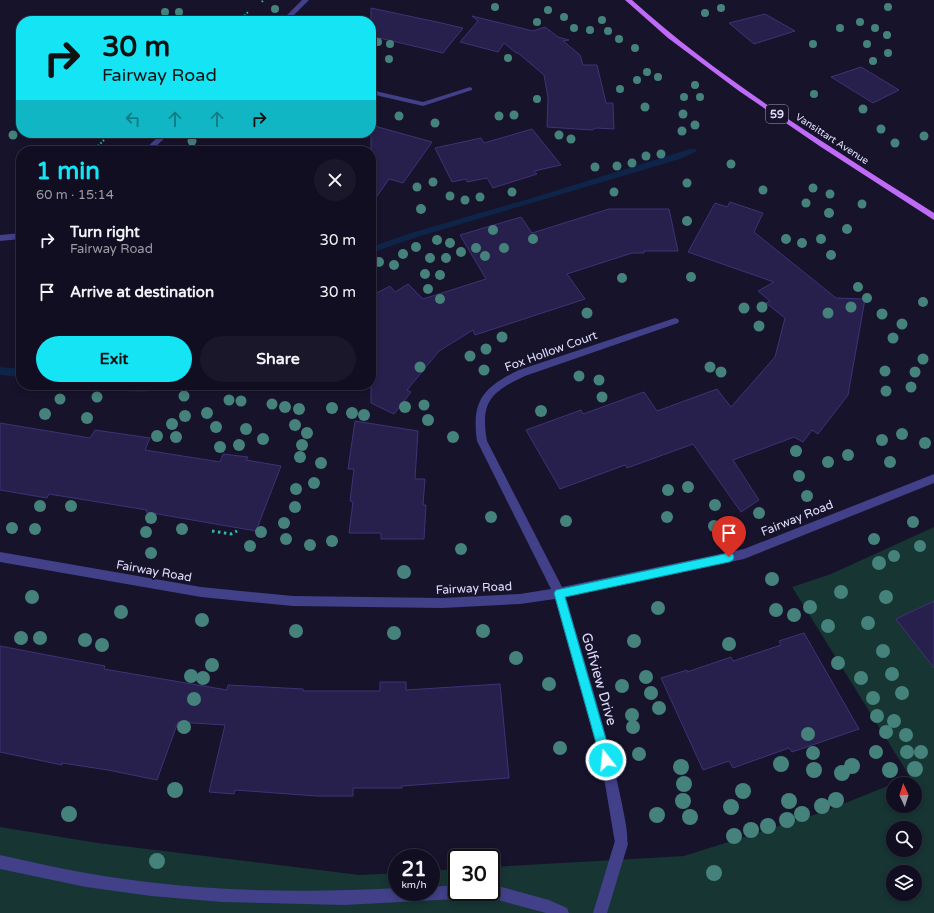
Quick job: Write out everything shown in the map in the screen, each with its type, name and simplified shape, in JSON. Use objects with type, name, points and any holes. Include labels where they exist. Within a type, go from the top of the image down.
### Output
[{"type":"main road","name":"Vansittart Avenue","points":[[628,0],[645,16],[739,87],[810,137],[934,217]]},
{"type":"street","points":[[289,16],[306,0]]},
{"type":"street","points":[[376,93],[423,104],[470,90]]},
{"type":"street","points":[[152,146],[161,138]]},
{"type":"street","points":[[0,238],[16,236]]},
{"type":"street","name":"Fox Hollow Court","points":[[559,593],[482,441],[479,427],[480,414],[486,397],[502,382],[522,373],[674,321]]},
{"type":"street","name":"Fairway Road","points":[[0,557],[201,592],[293,601],[384,603],[465,602],[520,599],[559,593],[744,554],[934,478]]},
{"type":"street","name":"Golfview Drive","points":[[559,593],[608,766],[618,818],[621,844],[600,913]]},
{"type":"street","points":[[0,862],[86,880],[151,889],[222,895],[344,898],[448,892]]},
{"type":"street","points":[[500,892],[550,907],[562,913]]},
{"type":"path","points":[[244,16],[248,12]]},
{"type":"path","points":[[98,146],[105,139]]},
{"type":"path","points":[[212,530],[231,534],[237,530]]},
{"type":"green space","points":[[934,527],[934,913],[0,913],[0,827],[98,843],[360,875],[388,873],[388,901],[440,901],[440,870],[448,870],[448,901],[500,901],[500,866],[684,856],[823,812],[886,787],[886,813],[922,813],[922,777],[910,777],[792,587],[831,574]]},
{"type":"building","points":[[371,8],[463,28],[443,53],[376,37],[376,16],[371,16]]},
{"type":"building","points":[[765,14],[795,31],[754,44],[729,23]]},
{"type":"building","points":[[472,16],[533,31],[545,27],[558,37],[569,40],[563,41],[580,55],[583,65],[597,65],[606,103],[613,103],[614,129],[596,128],[592,130],[547,127],[548,98],[544,75],[504,43],[498,52],[460,42],[478,21]]},
{"type":"building","points":[[861,67],[899,90],[873,103],[831,77]]},
{"type":"building","points":[[376,126],[432,142],[403,183],[389,179],[376,198],[376,146],[371,146],[371,138],[376,138]]},
{"type":"building","points":[[532,129],[561,165],[534,171],[537,174],[493,188],[487,178],[467,182],[466,179],[452,182],[435,148],[481,138],[484,143]]},
{"type":"building","points":[[730,202],[763,213],[754,232],[836,298],[865,299],[848,395],[818,434],[812,430],[803,442],[794,437],[733,460],[759,500],[741,512],[693,444],[627,468],[625,465],[560,489],[526,430],[581,410],[583,414],[644,392],[657,411],[717,389],[731,407],[775,357],[785,318],[766,303],[770,301],[758,291],[774,282],[688,252],[715,203],[727,207]]},
{"type":"building","points":[[609,209],[669,209],[678,251],[644,251],[644,253],[632,253],[567,274],[585,299],[475,335],[473,330],[439,351],[407,390],[411,392],[394,414],[371,403],[371,390],[376,390],[376,293],[390,286],[395,292],[408,284],[423,299],[486,279],[460,235],[521,217],[532,233]]},
{"type":"building","points":[[355,421],[418,431],[415,479],[425,479],[423,505],[426,505],[424,539],[381,539],[381,533],[349,533],[353,502],[350,501],[354,469],[348,469]]},
{"type":"building","points":[[0,423],[90,438],[95,430],[150,438],[145,450],[220,462],[223,454],[248,457],[246,460],[281,466],[256,531],[146,512],[147,510],[49,494],[47,498],[0,490]]},
{"type":"building","points":[[934,601],[934,668],[896,619]]},
{"type":"building","points":[[804,633],[859,729],[792,752],[789,748],[733,768],[729,761],[703,770],[661,678],[687,670],[687,672],[731,657],[733,661],[781,645],[779,641]]},
{"type":"building","points":[[0,646],[105,666],[104,669],[227,690],[228,685],[303,689],[303,691],[380,691],[380,682],[406,682],[406,690],[500,684],[509,778],[402,786],[402,788],[353,788],[353,796],[317,796],[235,790],[234,794],[209,792],[225,725],[178,722],[157,780],[108,770],[62,763],[62,765],[0,752]]},
{"type":"waterway","points":[[376,248],[414,235],[535,200],[693,151]]},
{"type":"waterway","points":[[0,371],[16,373]]},
{"type":"route","points":[[606,760],[559,593],[729,557]]}]
